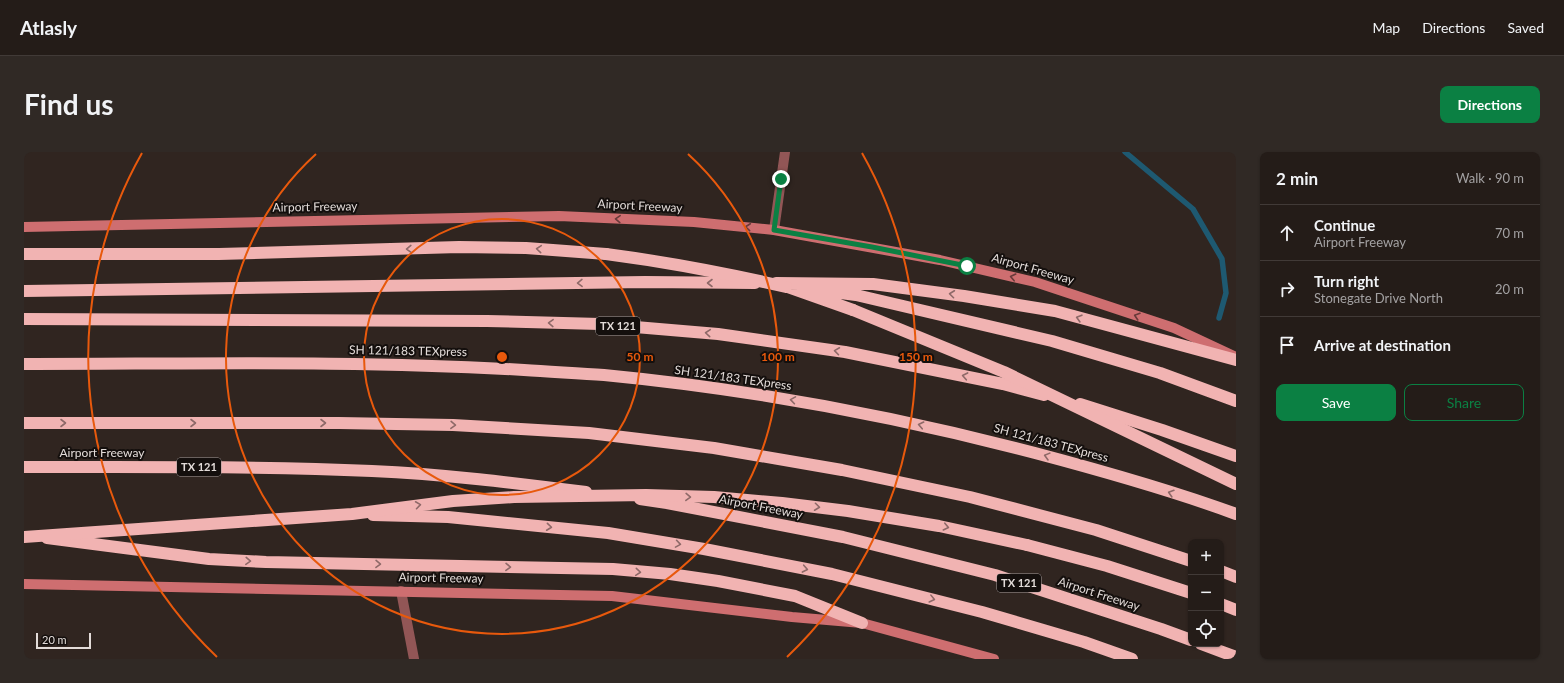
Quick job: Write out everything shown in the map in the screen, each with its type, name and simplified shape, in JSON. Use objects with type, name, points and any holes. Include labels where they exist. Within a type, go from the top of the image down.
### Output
[{"type":"highway","points":[[24,254],[219,254],[466,247],[526,248],[606,254],[676,264],[786,286],[856,295],[1052,341],[1160,373],[1236,401]]},
{"type":"highway","points":[[24,291],[645,282],[873,284],[964,296],[1055,311],[1236,360]]},
{"type":"highway","points":[[786,286],[852,310],[1004,372],[1236,484]]},
{"type":"highway","name":"TX 121","points":[[24,319],[487,321],[600,324],[718,334],[845,352],[1003,384],[1076,403],[1162,430],[1236,456]]},
{"type":"highway","name":"SH 121/183 TEXpress","points":[[24,364],[338,364],[471,367],[603,375],[703,386],[835,407],[965,434],[1092,468],[1209,504],[1236,514]]},
{"type":"highway","points":[[24,423],[339,423],[454,425],[589,433],[714,448],[842,470],[985,501],[1096,530],[1188,560]]},
{"type":"highway","name":"Airport Freeway","points":[[24,467],[235,466],[373,471],[510,482],[667,503],[843,536],[987,573],[1188,639]]},
{"type":"highway","points":[[24,536],[352,514],[453,501],[514,497],[588,495],[714,497],[848,511],[939,526],[1027,545],[1107,566],[1188,592]]},
{"type":"highway","points":[[352,514],[448,517],[510,523],[608,533],[704,549],[832,574],[982,612],[1084,642],[1132,659]]},
{"type":"highway","points":[[24,536],[209,559],[266,562],[613,569],[670,574],[718,581],[795,596],[862,622]]},
{"type":"highway","points":[[1224,572],[1236,577]]},
{"type":"highway","points":[[1224,605],[1236,610]]},
{"type":"highway","points":[[1208,647],[1236,658]]},
{"type":"main road","name":"Airport Freeway","points":[[24,227],[559,216],[694,222],[774,230],[940,260],[1035,282],[1174,328],[1236,356]]},
{"type":"main road","name":"Airport Freeway","points":[[24,584],[612,596],[792,617],[862,622],[994,659]]},
{"type":"street","points":[[774,230],[785,152]]},
{"type":"street","points":[[401,591],[414,659]]},
{"type":"waterway","points":[[1125,152],[1193,209],[1222,259],[1226,293],[1219,318]]},
{"type":"route","points":[[781,179],[774,220],[774,230],[872,247],[967,266]]}]
